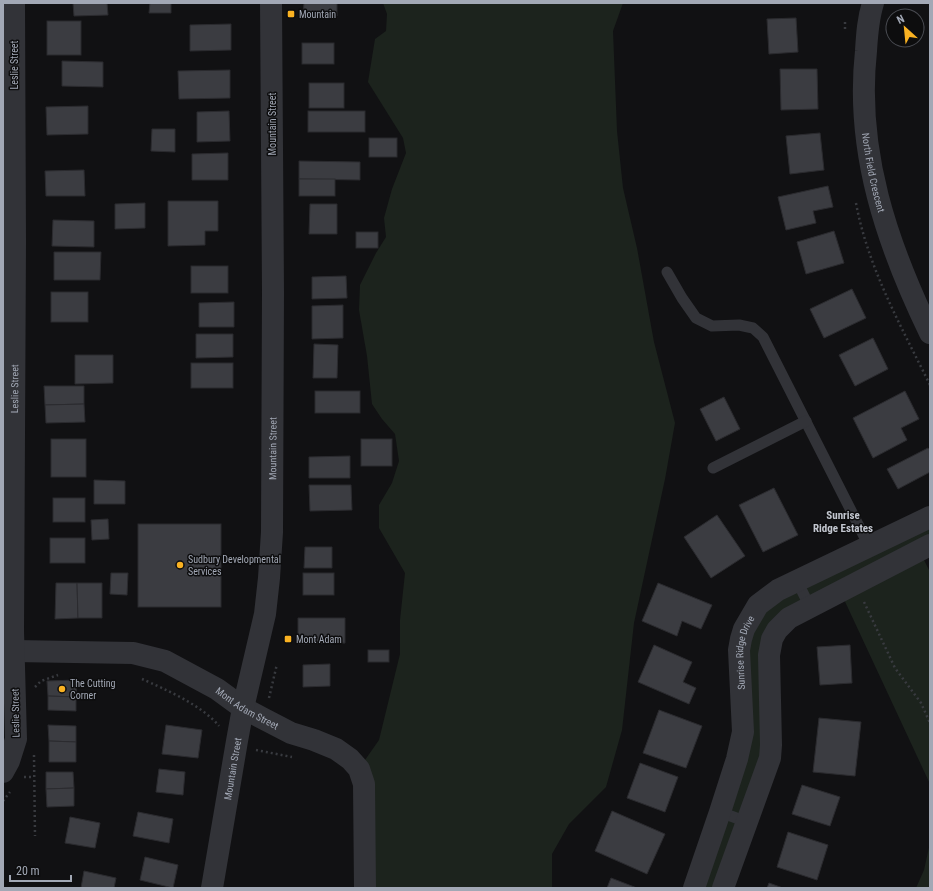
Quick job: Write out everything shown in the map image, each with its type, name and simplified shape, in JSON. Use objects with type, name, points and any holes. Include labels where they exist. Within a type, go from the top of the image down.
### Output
[{"type":"street","name":"Leslie Street","points":[[3,772],[9,761],[16,739],[14,651],[14,3]]},
{"type":"street","name":"Mountain Street","points":[[212,888],[243,708],[265,614],[269,578],[272,532],[273,276],[271,3]]},
{"type":"street","name":"North Field Crescent","points":[[873,3],[869,16],[863,74],[865,126],[872,175],[886,228],[902,272],[930,333]]},
{"type":"street","name":"Sunrise Ridge Drive","points":[[694,888],[737,758],[742,732],[739,650],[742,634],[758,605],[778,590],[930,518]]},
{"type":"street","points":[[723,888],[770,758],[769,655],[772,639],[777,630],[789,618],[930,545]]},
{"type":"street","name":"Mont Adam Street","points":[[14,651],[134,653],[165,661],[225,694],[243,708],[291,733],[336,749],[350,759],[359,769],[364,784],[366,888]]},
{"type":"lane","points":[[667,272],[696,318],[712,326],[739,325],[753,328],[763,337],[869,546]]},
{"type":"lane","points":[[712,468],[806,421]]},
{"type":"lane","points":[[797,581],[810,607]]},
{"type":"lane","points":[[720,812],[747,822]]},
{"type":"path","points":[[855,584],[895,668],[921,703],[930,723]]},
{"type":"path","points":[[221,729],[225,694]]},
{"type":"shaded area","points":[[383,3],[623,3],[613,31],[617,131],[623,188],[637,248],[654,342],[675,423],[665,479],[634,623],[622,730],[606,787],[569,824],[552,854],[552,888],[364,888],[358,770],[379,740],[400,654],[400,620],[405,573],[379,528],[379,505],[392,483],[399,461],[395,434],[372,404],[367,356],[359,310],[360,285],[386,237],[384,218],[392,189],[406,153],[403,138],[368,82],[375,39],[386,31],[387,14]]},
{"type":"shaded area","points":[[930,516],[930,547],[920,552],[930,572],[930,784],[841,593],[777,631],[772,723],[724,888],[692,888],[736,755],[738,649],[756,604]]},
{"type":"shaded area","points":[[930,843],[930,888],[916,888],[924,870]]},
{"type":"building","points":[[73,3],[107,3],[108,15],[74,16]]},
{"type":"building","points":[[150,3],[171,3],[171,13],[149,13]]},
{"type":"building","points":[[304,3],[337,3],[337,16],[303,15]]},
{"type":"building","points":[[796,18],[798,52],[769,54],[767,19]]},
{"type":"building","points":[[47,21],[81,21],[81,55],[47,55]]},
{"type":"building","points":[[231,24],[231,50],[190,51],[190,25]]},
{"type":"building","points":[[302,43],[334,43],[334,64],[302,64]]},
{"type":"building","points":[[62,61],[103,62],[103,87],[62,86]]},
{"type":"building","points":[[780,69],[817,69],[818,109],[781,110]]},
{"type":"building","points":[[230,70],[230,98],[179,99],[178,71]]},
{"type":"building","points":[[309,83],[344,83],[344,108],[309,108]]},
{"type":"building","points":[[88,106],[88,134],[47,135],[46,107]]},
{"type":"building","points":[[229,111],[230,141],[197,142],[197,112]]},
{"type":"building","points":[[308,111],[365,111],[365,132],[308,132]]},
{"type":"building","points":[[152,129],[175,129],[175,152],[151,151]]},
{"type":"building","points":[[820,133],[824,170],[790,174],[786,136]]},
{"type":"building","points":[[369,138],[397,138],[397,157],[369,157]]},
{"type":"building","points":[[228,153],[228,180],[192,180],[192,154]]},
{"type":"building","points":[[299,161],[360,162],[360,180],[299,179]]},
{"type":"building","points":[[84,170],[85,196],[46,196],[45,171]]},
{"type":"building","points":[[299,179],[335,179],[335,196],[299,196]]},
{"type":"building","points":[[828,186],[833,207],[813,211],[816,223],[786,230],[778,197]]},
{"type":"building","points":[[168,201],[218,201],[218,231],[205,231],[205,245],[168,246]]},
{"type":"building","points":[[145,203],[145,228],[115,229],[115,204]]},
{"type":"building","points":[[310,204],[337,204],[337,234],[309,234]]},
{"type":"building","points":[[53,220],[94,221],[94,247],[52,246]]},
{"type":"building","points":[[834,231],[844,263],[806,274],[797,242]]},
{"type":"building","points":[[356,232],[378,232],[378,248],[356,248]]},
{"type":"building","points":[[54,252],[101,252],[100,280],[54,280]]},
{"type":"building","points":[[191,266],[228,266],[228,293],[191,293]]},
{"type":"building","points":[[346,276],[347,298],[312,299],[312,277]]},
{"type":"building","points":[[852,289],[866,318],[824,338],[810,309]]},
{"type":"building","points":[[51,292],[88,292],[88,322],[51,322]]},
{"type":"building","points":[[234,302],[234,327],[199,327],[199,303]]},
{"type":"building","points":[[343,305],[343,338],[312,339],[312,306]]},
{"type":"building","points":[[196,334],[233,334],[233,357],[196,358]]},
{"type":"building","points":[[873,338],[888,369],[855,386],[839,355]]},
{"type":"building","points":[[314,344],[338,345],[337,378],[313,378]]},
{"type":"building","points":[[75,355],[113,355],[113,383],[75,384]]},
{"type":"building","points":[[191,363],[233,363],[233,388],[191,388]]},
{"type":"building","points":[[44,386],[84,386],[84,404],[45,405]]},
{"type":"building","points":[[315,391],[360,391],[360,413],[315,413]]},
{"type":"building","points":[[905,391],[919,419],[901,428],[907,440],[873,458],[853,418]]},
{"type":"building","points":[[724,397],[740,429],[716,441],[700,409]]},
{"type":"building","points":[[84,404],[85,422],[46,423],[45,405]]},
{"type":"building","points":[[51,439],[86,439],[86,477],[51,477]]},
{"type":"building","points":[[361,439],[392,439],[392,466],[361,466]]},
{"type":"building","points":[[928,448],[930,450],[930,472],[898,489],[887,469]]},
{"type":"building","points":[[350,456],[350,478],[309,478],[309,457]]},
{"type":"building","points":[[94,480],[125,481],[125,504],[94,504]]},
{"type":"building","points":[[309,485],[351,485],[352,510],[310,511]]},
{"type":"building","points":[[774,488],[798,535],[763,552],[739,505]]},
{"type":"building","points":[[53,498],[85,498],[85,522],[53,522]]},
{"type":"building","points":[[717,515],[745,556],[711,578],[684,537]]},
{"type":"building","points":[[108,519],[109,539],[92,540],[91,520]]},
{"type":"building","name":"Sudbury Developmental Services","points":[[138,524],[221,524],[221,607],[138,607]]},
{"type":"building","points":[[50,538],[85,538],[85,563],[50,563]]},
{"type":"building","points":[[305,547],[332,547],[332,568],[304,568]]},
{"type":"building","points":[[111,573],[128,573],[127,595],[110,594]]},
{"type":"building","points":[[303,573],[334,573],[334,595],[303,595]]},
{"type":"building","points":[[56,583],[77,583],[78,618],[55,619]]},
{"type":"building","points":[[77,583],[102,583],[102,618],[78,618]]},
{"type":"building","points":[[658,583],[712,605],[701,629],[682,621],[677,636],[642,621]]},
{"type":"building","points":[[298,618],[345,618],[345,643],[298,644]]},
{"type":"building","points":[[654,645],[692,662],[683,682],[696,688],[689,704],[638,682]]},
{"type":"building","points":[[850,645],[852,683],[820,685],[817,647]]},
{"type":"building","points":[[368,650],[389,650],[389,662],[368,662]]},
{"type":"building","points":[[330,664],[330,686],[303,687],[303,665]]},
{"type":"building","name":"The Cutting Corner","points":[[77,680],[76,697],[48,696],[47,681]]},
{"type":"building","points":[[48,696],[76,697],[76,711],[48,710]]},
{"type":"building","points":[[659,710],[702,726],[686,768],[643,753]]},
{"type":"building","points":[[819,718],[861,722],[855,776],[813,772]]},
{"type":"building","points":[[48,725],[76,726],[76,742],[49,741]]},
{"type":"building","points":[[166,725],[202,730],[198,758],[162,754]]},
{"type":"building","points":[[49,741],[76,742],[76,762],[49,762]]},
{"type":"building","points":[[640,763],[678,777],[665,812],[627,798]]},
{"type":"building","points":[[159,769],[185,772],[183,795],[156,792]]},
{"type":"building","points":[[46,772],[73,772],[74,788],[46,789]]},
{"type":"building","points":[[802,785],[840,797],[830,826],[792,814]]},
{"type":"building","points":[[74,788],[74,806],[47,807],[46,789]]},
{"type":"building","points":[[612,811],[665,834],[647,874],[595,851]]},
{"type":"building","points":[[138,812],[173,819],[169,843],[133,836]]},
{"type":"building","points":[[70,817],[100,823],[95,848],[65,843]]},
{"type":"building","points":[[788,832],[828,845],[817,880],[777,867]]},
{"type":"building","points":[[145,857],[178,865],[173,888],[140,880]]},
{"type":"building","points":[[84,871],[116,878],[114,888],[81,888]]},
{"type":"building","points":[[611,878],[637,888],[607,888]]},
{"type":"building","points":[[769,883],[783,888],[767,888]]},
{"type":"place","name":"Mountain","points":[[291,14]]},
{"type":"place","name":"Sudbury Developmental Services","points":[[180,565]]},
{"type":"place","name":"Mont Adam","points":[[288,639]]},
{"type":"place","name":"The Cutting Corner","points":[[62,689]]},
{"type":"district","name":"Sunrise Ridge Estates","points":[[843,521]]}]
